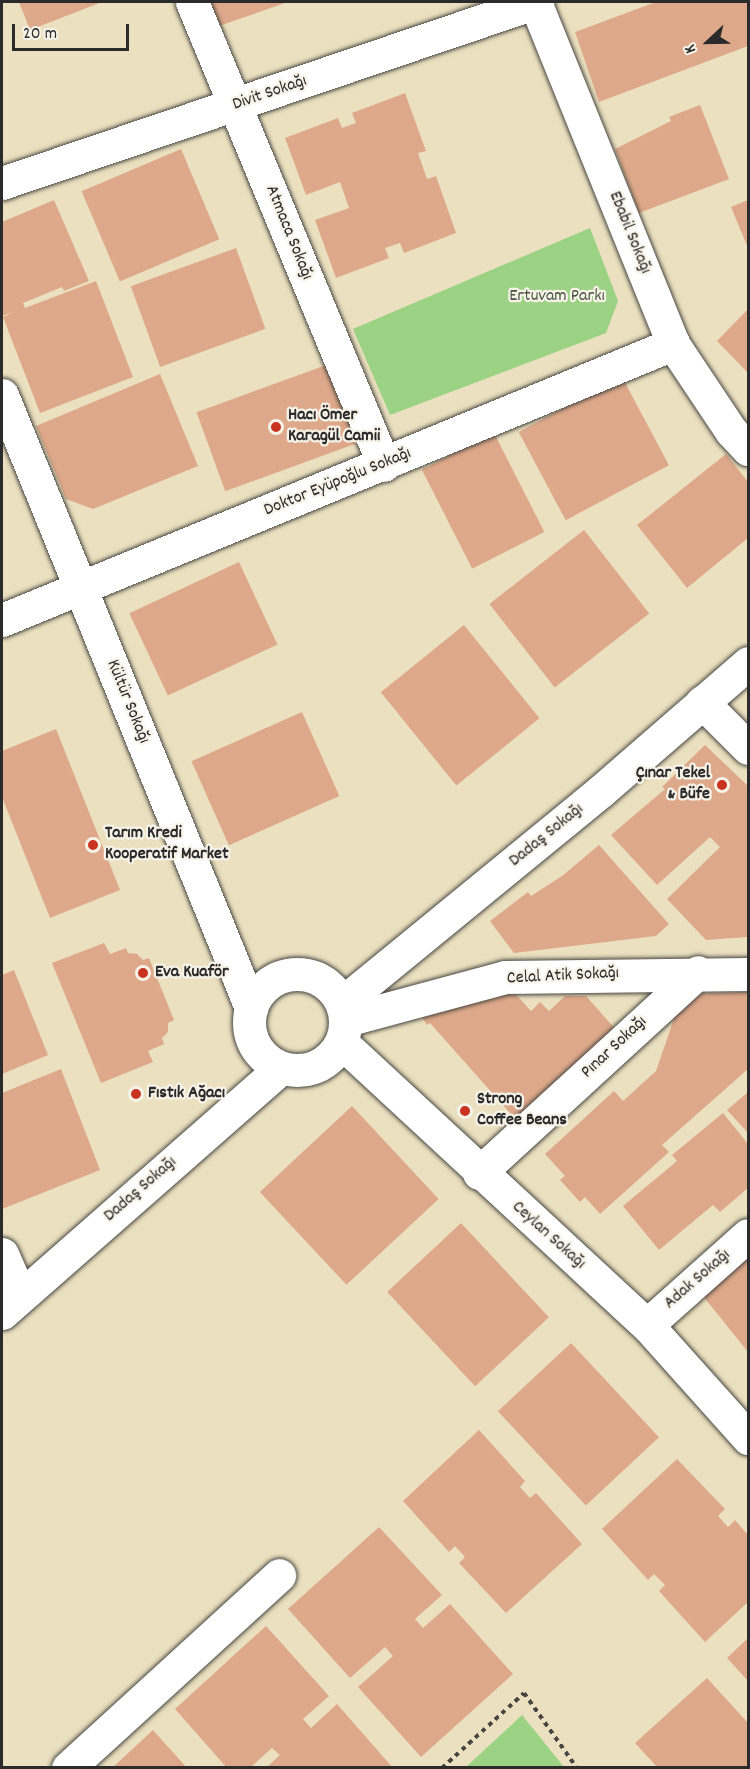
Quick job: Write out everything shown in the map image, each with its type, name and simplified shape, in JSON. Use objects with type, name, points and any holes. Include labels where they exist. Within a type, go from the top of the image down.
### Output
[{"type":"street","name":"Atmaca Sokağı","points":[[192,2],[384,465]]},
{"type":"street","name":"Divit Sokağı","points":[[2,183],[235,106],[536,2]]},
{"type":"street","name":"Ebabil Sokağı","points":[[536,2],[673,344],[731,431],[748,449]]},
{"type":"street","name":"Doktor Eyüpoğlu Sokağı","points":[[2,620],[79,585],[384,465],[673,344]]},
{"type":"street","name":"Kültür Sokağı","points":[[2,395],[251,1008]]},
{"type":"street","name":"Dadaş Sokağı","points":[[343,1021],[748,663]]},
{"type":"street","points":[[702,702],[748,748]]},
{"type":"street","name":"Celal Atik Sokağı","points":[[343,1021],[505,977],[698,972],[748,974]]},
{"type":"street","name":"Pınar Sokağı","points":[[479,1173],[698,972]]},
{"type":"street","points":[[291,974],[321,980],[343,1021],[327,1060],[313,1068],[281,1068],[256,1047],[250,1031],[251,1008],[263,987],[291,974]]},
{"type":"street","name":"Ceylan Sokağı","points":[[343,1021],[479,1173],[646,1325],[748,1438]]},
{"type":"street","name":"Dadaş Sokağı","points":[[10,1304],[281,1068]]},
{"type":"street","name":"Adak Sokağı","points":[[646,1325],[748,1235]]},
{"type":"street","points":[[2,1254],[10,1304]]},
{"type":"street","points":[[68,1767],[279,1575]]},
{"type":"path","points":[[442,1767],[524,1693],[577,1767]]},
{"type":"green space","name":"Ertuvam Parkı","points":[[590,228],[618,301],[606,333],[390,415],[353,329]]},
{"type":"green space","points":[[522,1715],[564,1767],[466,1767]]},
{"type":"building","points":[[19,2],[102,2],[30,30]]},
{"type":"building","points":[[210,2],[288,2],[219,26]]},
{"type":"building","points":[[656,2],[748,2],[748,46],[599,102],[575,32]]},
{"type":"building","points":[[405,93],[426,151],[418,153],[427,179],[436,176],[456,233],[404,253],[400,243],[385,248],[389,258],[336,278],[315,220],[349,208],[340,182],[306,195],[285,138],[338,118],[342,128],[356,123],[352,113]]},
{"type":"building","points":[[700,105],[729,179],[639,213],[615,149],[671,121],[669,117]]},
{"type":"building","points":[[181,149],[219,239],[120,281],[82,191]]},
{"type":"building","points":[[54,200],[89,281],[64,291],[62,287],[23,303],[25,308],[96,281],[133,377],[40,413],[3,317],[14,312],[2,316],[2,222]]},
{"type":"building","points":[[748,200],[748,248],[731,207]]},
{"type":"building","points":[[236,248],[265,329],[160,367],[131,286]]},
{"type":"building","points":[[748,309],[748,373],[717,341]]},
{"type":"building","name":"Hacı Ömer Karagül Camii","points":[[329,364],[358,443],[225,491],[197,412]]},
{"type":"building","points":[[160,374],[198,466],[93,509],[66,499],[36,426]]},
{"type":"building","points":[[622,377],[669,465],[566,520],[519,432]]},
{"type":"building","points":[[494,433],[544,532],[472,569],[422,470]]},
{"type":"building","points":[[726,454],[748,482],[748,538],[687,588],[637,525]]},
{"type":"building","points":[[584,530],[649,614],[555,687],[489,604]]},
{"type":"building","points":[[239,562],[277,644],[168,696],[129,613]]},
{"type":"building","points":[[464,625],[540,718],[456,786],[381,692]]},
{"type":"building","points":[[302,712],[339,796],[229,845],[191,761]]},
{"type":"building","points":[[56,729],[120,890],[50,918],[2,797],[2,751]]},
{"type":"building","points":[[705,745],[748,786],[748,937],[706,940],[667,899],[720,847],[710,837],[657,885],[611,835],[665,789],[662,787]]},
{"type":"building","points":[[599,845],[669,924],[656,936],[514,953],[490,921],[528,892],[531,896],[562,876]]},
{"type":"building","points":[[104,943],[110,954],[126,948],[128,953],[137,954],[143,960],[149,958],[174,1020],[168,1023],[168,1032],[162,1038],[164,1044],[148,1051],[153,1062],[101,1083],[52,963]]},
{"type":"building","points":[[14,970],[48,1055],[2,1074],[2,975]]},
{"type":"building","points":[[511,989],[531,1011],[540,1002],[549,1011],[565,996],[586,996],[617,1031],[518,1122],[430,1023],[427,1025],[418,1011]]},
{"type":"building","points":[[748,992],[748,1069],[662,1145],[669,1152],[600,1214],[585,1197],[580,1202],[560,1180],[565,1176],[545,1154],[614,1091],[623,1101],[656,1071],[681,998],[687,994]]},
{"type":"building","points":[[61,1069],[100,1170],[2,1209],[2,1093]]},
{"type":"building","points":[[748,1092],[748,1133],[727,1110]]},
{"type":"building","points":[[352,1106],[439,1199],[346,1285],[260,1192]]},
{"type":"building","points":[[723,1113],[748,1144],[748,1188],[720,1212],[713,1205],[659,1250],[623,1206],[677,1161],[672,1155]]},
{"type":"building","points":[[461,1223],[549,1317],[475,1386],[387,1292]]},
{"type":"building","points":[[748,1243],[748,1352],[695,1286]]},
{"type":"building","points":[[571,1343],[659,1437],[586,1506],[498,1411]]},
{"type":"building","points":[[479,1430],[525,1481],[520,1487],[530,1498],[536,1493],[582,1544],[506,1613],[459,1563],[465,1557],[455,1546],[449,1552],[403,1501]]},
{"type":"building","points":[[677,1459],[725,1509],[718,1516],[728,1527],[735,1520],[748,1535],[748,1602],[705,1642],[659,1591],[665,1585],[654,1574],[648,1580],[602,1529]]},
{"type":"building","points":[[379,1527],[442,1595],[415,1619],[423,1628],[450,1604],[513,1674],[421,1757],[358,1687],[393,1656],[385,1647],[350,1678],[288,1609]]},
{"type":"building","points":[[266,1626],[329,1696],[303,1719],[311,1728],[337,1704],[393,1768],[266,1768],[280,1755],[272,1748],[250,1768],[227,1768],[175,1709]]},
{"type":"building","points":[[748,1638],[748,1681],[727,1658]]},
{"type":"building","points":[[707,1678],[748,1723],[748,1768],[658,1768],[635,1743]]},
{"type":"building","points":[[153,1730],[187,1768],[112,1768]]},
{"type":"place","name":"Hacı Ömer Karagül Camii","points":[[276,427]]},
{"type":"place","name":"Çınar Tekel & Büfe","points":[[722,785]]},
{"type":"place","name":"Tarım Kredi Kooperatif Market","points":[[93,845]]},
{"type":"place","name":"Eva Kuaför","points":[[143,973]]},
{"type":"place","name":"Fıstık Ağacı","points":[[136,1094]]},
{"type":"place","name":"Strong Coffee Beans","points":[[465,1111]]}]
